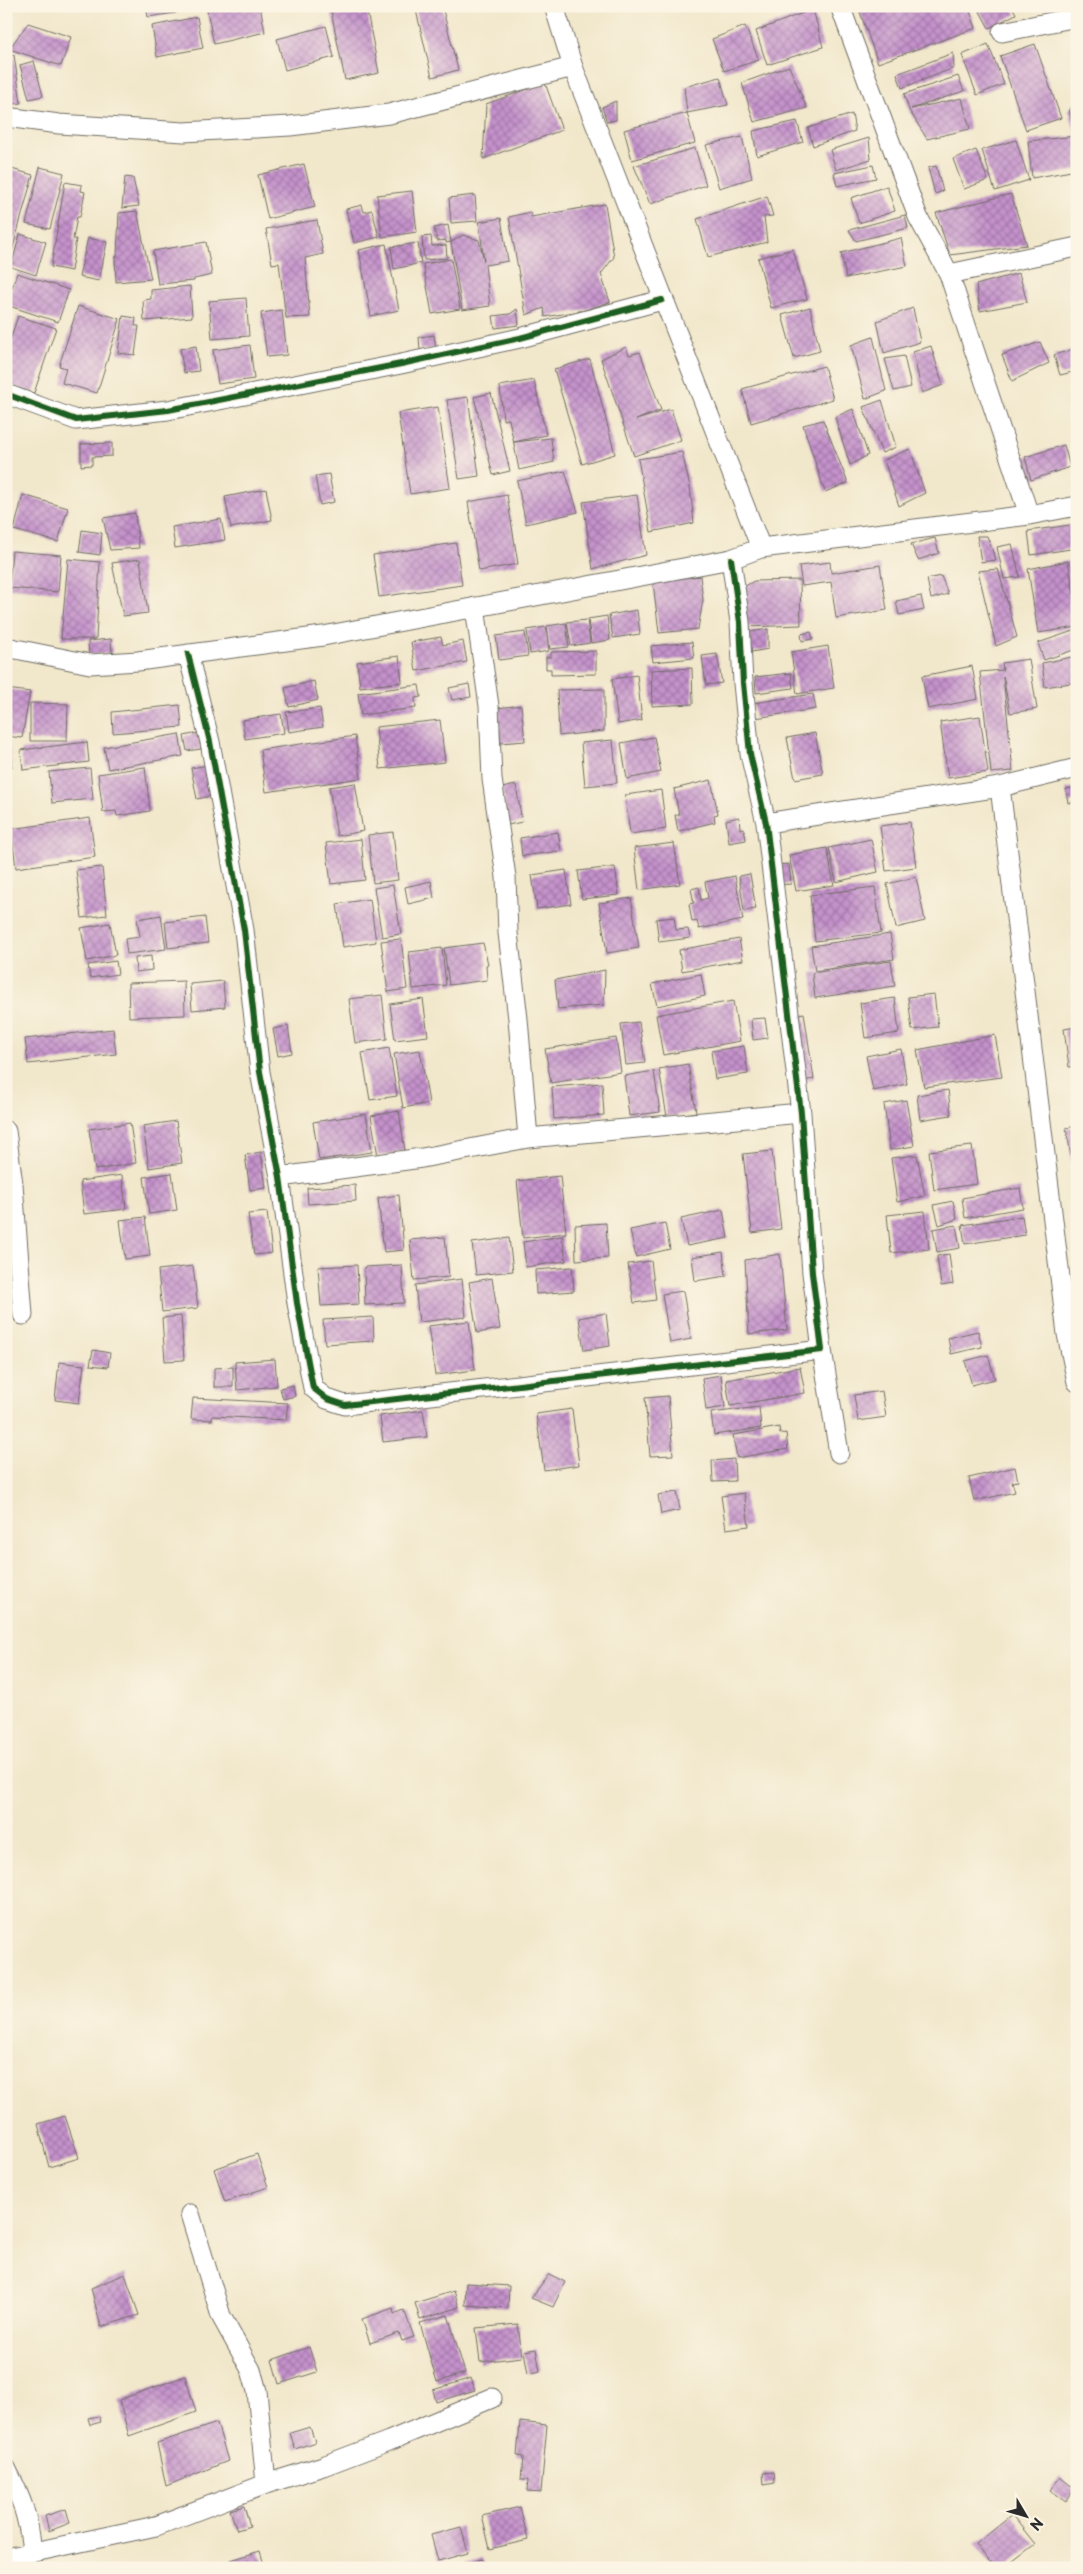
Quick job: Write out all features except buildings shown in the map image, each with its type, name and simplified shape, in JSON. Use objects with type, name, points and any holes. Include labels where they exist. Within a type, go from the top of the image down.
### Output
[{"type":"street","points":[[554,6],[573,67],[662,300],[761,548]]},
{"type":"street","points":[[840,6],[918,217],[949,274],[1029,515]]},
{"type":"street","points":[[1002,32],[1077,17]]},
{"type":"street","points":[[6,117],[60,124],[184,132],[290,126],[389,114],[573,67]]},
{"type":"street","points":[[949,274],[1077,247]]},
{"type":"street","points":[[6,394],[76,420],[168,410],[520,338],[662,300]]},
{"type":"street","points":[[6,647],[90,664],[138,661],[323,636],[730,559],[761,548],[1029,515],[1077,506]]},
{"type":"street","points":[[730,559],[740,622],[743,683],[750,754],[766,823],[801,1113],[812,1273],[822,1350],[839,1453]]},
{"type":"street","points":[[475,607],[489,706],[492,779],[506,877],[508,934],[518,1019],[528,1138]]},
{"type":"street","points":[[188,654],[210,742],[242,921],[260,1072],[280,1177],[297,1303],[313,1388],[327,1398],[345,1405],[822,1350]]},
{"type":"street","points":[[766,823],[1000,787],[1077,768]]},
{"type":"street","points":[[1000,787],[1067,1334],[1077,1382]]},
{"type":"street","points":[[280,1177],[422,1158],[528,1138],[801,1113]]},
{"type":"street","points":[[6,1133],[23,1315]]},
{"type":"street","points":[[190,2214],[221,2316],[251,2370],[257,2391],[266,2484]]},
{"type":"street","points":[[6,2558],[156,2526],[266,2484],[364,2450],[492,2398]]},
{"type":"street","points":[[6,2468],[23,2501],[28,2517],[32,2551]]},
{"type":"cycle path","points":[[6,394],[76,420],[168,410],[401,364],[520,338],[662,300]]},
{"type":"cycle path","points":[[188,654],[210,742],[244,930],[260,1072],[280,1177],[297,1303],[313,1388],[327,1399],[345,1405],[822,1350],[812,1273],[801,1113],[766,823],[750,754],[743,683],[740,622],[731,559]]}]
